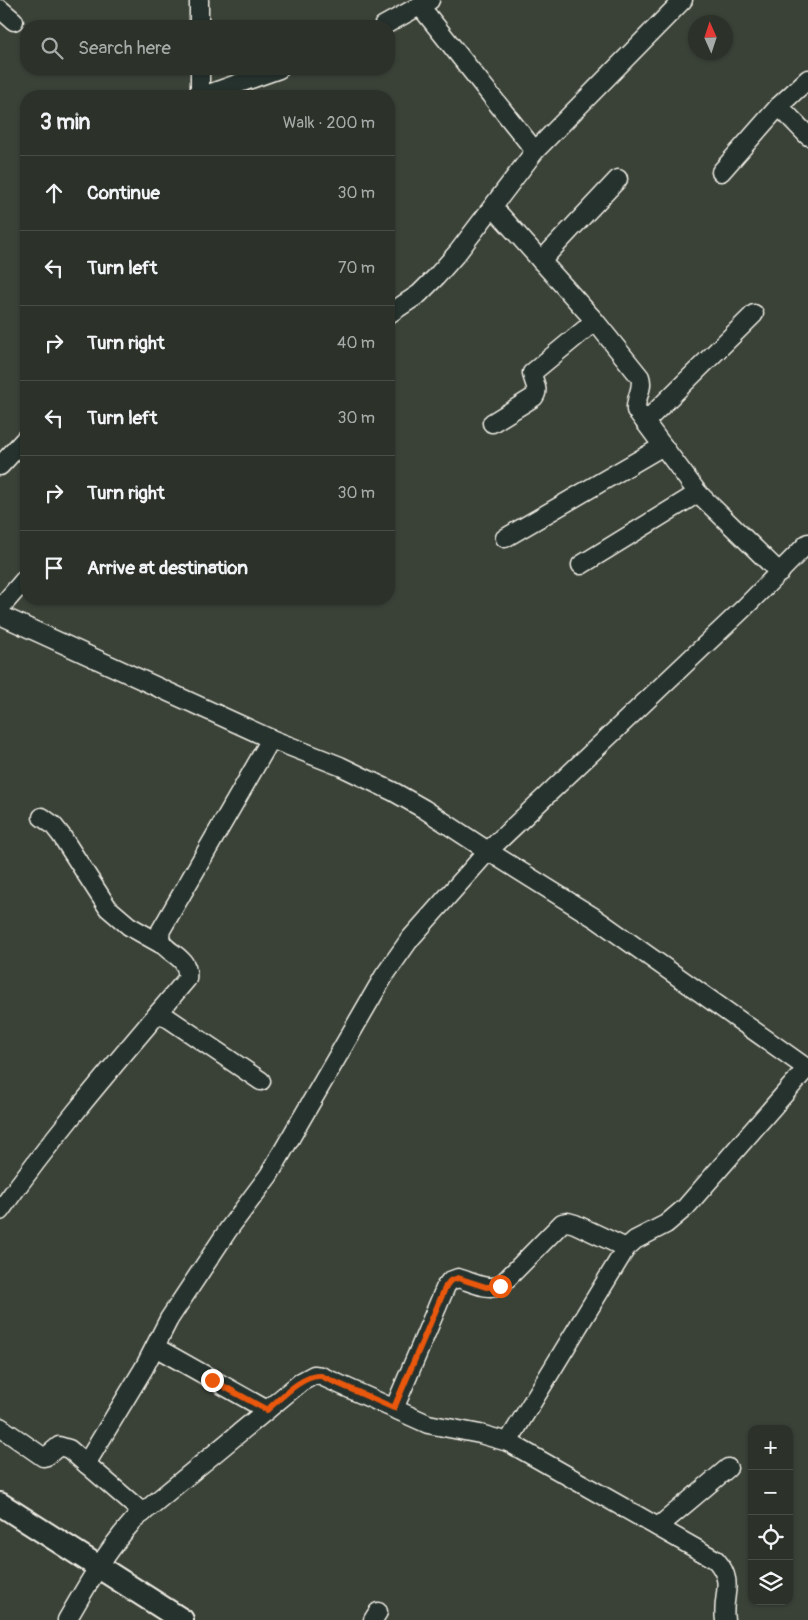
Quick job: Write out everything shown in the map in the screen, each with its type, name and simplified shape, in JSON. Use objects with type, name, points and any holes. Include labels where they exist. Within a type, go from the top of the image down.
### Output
[{"type":"main road","points":[[0,1504],[182,1620]]},
{"type":"street","points":[[199,0],[199,20]]},
{"type":"street","points":[[395,310],[419,294],[436,277],[493,207],[534,151],[683,0]]},
{"type":"street","points":[[394,20],[425,3],[534,151]]},
{"type":"street","points":[[0,9],[14,21]]},
{"type":"street","points":[[200,75],[202,90]]},
{"type":"street","points":[[219,90],[262,75]]},
{"type":"street","points":[[720,172],[779,106],[808,79]]},
{"type":"street","points":[[779,106],[808,136]]},
{"type":"street","points":[[541,261],[618,179]]},
{"type":"street","points":[[493,207],[595,321],[640,377],[641,387],[636,410],[698,493],[780,573]]},
{"type":"street","points":[[645,422],[754,314]]},
{"type":"street","points":[[492,423],[534,397],[537,393],[537,388],[532,373],[595,321]]},
{"type":"street","points":[[0,466],[20,444]]},
{"type":"street","points":[[505,538],[662,446]]},
{"type":"street","points":[[581,564],[698,493]]},
{"type":"street","points":[[86,1464],[144,1368],[170,1318],[228,1230],[269,1175],[384,976],[410,939],[488,852],[780,573],[808,543]]},
{"type":"street","points":[[0,608],[20,585]]},
{"type":"street","points":[[0,615],[271,739],[340,766],[394,792],[424,809],[488,852],[595,918],[807,1069],[686,1207],[666,1224],[635,1240],[626,1248],[508,1442]]},
{"type":"street","points":[[161,944],[159,937],[161,930],[271,739]]},
{"type":"street","points":[[0,1212],[36,1160],[71,1115],[187,979],[188,972],[182,961],[161,944],[129,926],[108,908],[61,835],[53,825],[42,817]]},
{"type":"street","points":[[159,1012],[261,1081]]},
{"type":"street","points":[[394,1408],[446,1286],[450,1281],[458,1278],[486,1287],[500,1286],[556,1226],[562,1223],[575,1224],[626,1248]]},
{"type":"street","points":[[155,1348],[267,1410]]},
{"type":"street","points":[[66,1620],[99,1566],[126,1529],[301,1382],[314,1375],[321,1376],[428,1424],[480,1434],[508,1442],[716,1560],[722,1567],[728,1590],[724,1611],[725,1620]]},
{"type":"street","points":[[0,1426],[43,1457],[59,1446],[64,1447],[143,1513]]},
{"type":"street","points":[[658,1527],[728,1468]]},
{"type":"route","points":[[212,1380],[267,1410],[301,1382],[314,1375],[321,1376],[394,1408],[446,1286],[450,1281],[458,1278],[486,1287],[494,1288],[500,1286]]}]
